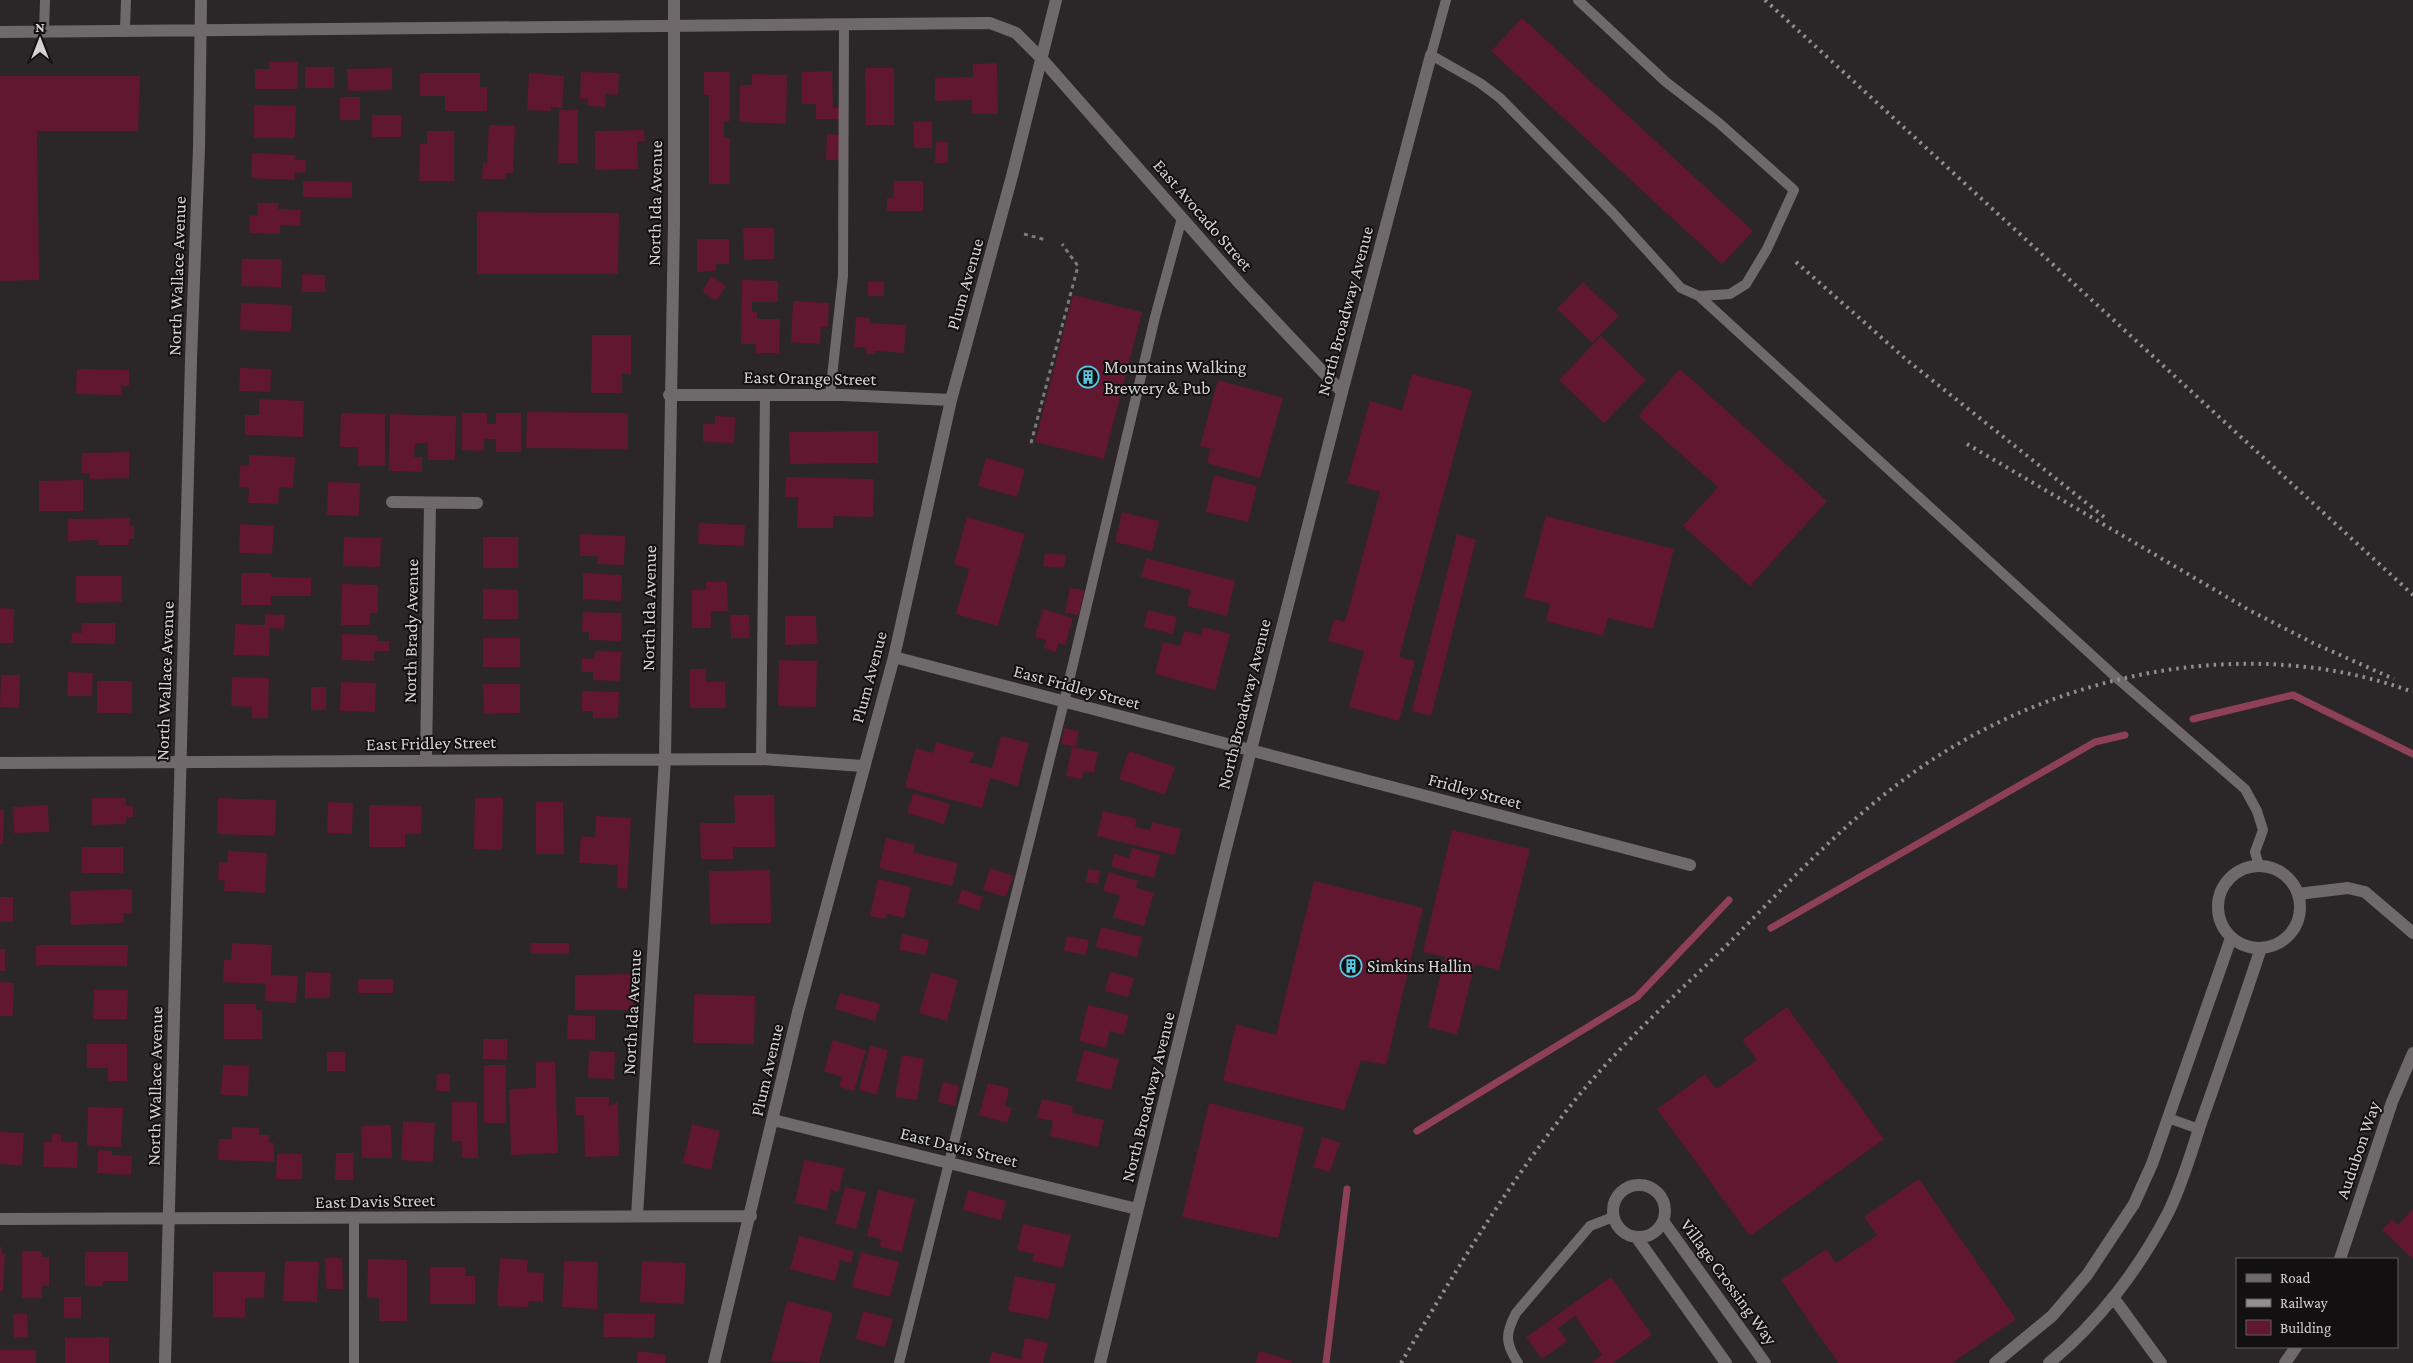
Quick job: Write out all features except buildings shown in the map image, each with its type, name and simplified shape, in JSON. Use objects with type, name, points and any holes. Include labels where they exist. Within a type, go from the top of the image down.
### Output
[{"type":"street","name":"North Wallace Avenue","points":[[166,1363],[180,763],[199,148],[201,0]]},
{"type":"street","name":"North Ida Avenue","points":[[638,1216],[665,758],[669,395],[674,222],[674,0]]},
{"type":"street","name":"Plum Avenue","points":[[714,1363],[751,1216],[798,1012],[894,657],[951,400],[1020,149],[1056,0]]},
{"type":"street","name":"East Avocado Street","points":[[0,32],[674,24],[990,23],[1016,34],[1041,58],[1241,285],[1342,392]]},
{"type":"street","name":"North Broadway Avenue","points":[[1100,1363],[1317,482],[1432,56]]},
{"type":"street","name":"East Orange Street","points":[[669,395],[830,395],[951,400]]},
{"type":"street","points":[[392,502],[476,503]]},
{"type":"street","name":"North Brady Avenue","points":[[426,760],[430,503]]},
{"type":"street","name":"East Fridley Street","points":[[894,657],[1251,750]]},
{"type":"street","name":"Fridley Street","points":[[1251,750],[1690,865]]},
{"type":"street","name":"East Fridley Street","points":[[0,762],[180,763],[665,758],[760,759],[863,766]]},
{"type":"street","points":[[2259,866],[2271,868],[2282,874],[2292,883],[2298,894],[2300,906],[2298,919],[2293,930],[2285,940],[2274,946],[2250,948],[2231,938],[2222,927],[2218,913],[2218,900],[2223,886],[2232,876],[2245,869],[2259,866]]},
{"type":"street","points":[[2298,894],[2348,888],[2365,892],[2413,933]]},
{"type":"street","points":[[1998,1362],[2052,1316],[2087,1275],[2134,1204],[2152,1164],[2231,938]]},
{"type":"street","points":[[2049,1363],[2077,1340],[2113,1297],[2146,1251],[2169,1212],[2261,948]]},
{"type":"street","name":"Audubon Way","points":[[2340,1258],[2392,1102],[2413,1053]]},
{"type":"street","name":"East Davis Street","points":[[773,1120],[1137,1209]]},
{"type":"street","name":"Village Crossing Way","points":[[1613,1217],[1615,1200],[1620,1192],[1636,1184],[1646,1185],[1660,1195],[1664,1204],[1663,1222],[1653,1234],[1637,1238]]},
{"type":"street","name":"East Davis Street","points":[[0,1219],[170,1220],[751,1216]]},
{"type":"street","points":[[1613,1217],[1622,1231],[1637,1238],[1726,1363]]},
{"type":"street","name":"Village Crossing Way","points":[[1663,1222],[1765,1363]]},
{"type":"street","points":[[2113,1297],[2160,1363]]},
{"type":"street","points":[[2285,1363],[2295,1348]]},
{"type":"lane","points":[[44,31],[45,0]]},
{"type":"lane","points":[[125,30],[126,0]]},
{"type":"lane","points":[[1446,0],[1432,56],[1480,83],[1500,98],[1613,213],[1681,288],[1699,296],[2119,680],[2245,789],[2257,811],[2263,830],[2255,852],[2259,866]]},
{"type":"lane","points":[[1578,0],[1666,82],[1719,124],[1794,190],[1767,249],[1746,284],[1730,294],[1699,296]]},
{"type":"lane","points":[[830,395],[843,276],[844,24]]},
{"type":"lane","points":[[899,1363],[1064,702],[1154,317],[1182,218]]},
{"type":"lane","points":[[760,759],[765,395]]},
{"type":"lane","points":[[2168,1118],[2199,1129]]},
{"type":"lane","points":[[1518,1363],[1510,1352],[1507,1342],[1508,1328],[1516,1313],[1590,1226],[1613,1217]]},
{"type":"lane","points":[[354,1218],[354,1363]]},
{"type":"path","points":[[1024,234],[1046,240]]},
{"type":"path","points":[[1032,443],[1078,266],[1062,244]]},
{"type":"waterway","points":[[2193,719],[2293,695],[2413,754]]},
{"type":"waterway","points":[[1771,928],[2095,742],[2125,735]]},
{"type":"waterway","points":[[1417,1131],[1637,997],[1729,900]]},
{"type":"waterway","points":[[1326,1363],[1347,1189]]},
{"type":"railway","points":[[1765,0],[2413,595]]},
{"type":"railway","points":[[1796,262],[1908,361],[2104,517]]},
{"type":"railway","points":[[1967,444],[2249,610],[2313,643],[2394,679]]},
{"type":"railway","points":[[1401,1363],[1485,1225],[1531,1158],[1597,1074],[1819,852],[1866,809],[1917,770],[1972,736],[2031,708],[2092,686],[2156,672],[2221,664],[2286,665],[2351,674],[2413,692]]},
{"type":"place","name":"Mountains Walking Brewery & Pub","points":[[1088,377]]},
{"type":"place","name":"Simkins Hallin","points":[[1351,966]]}]
